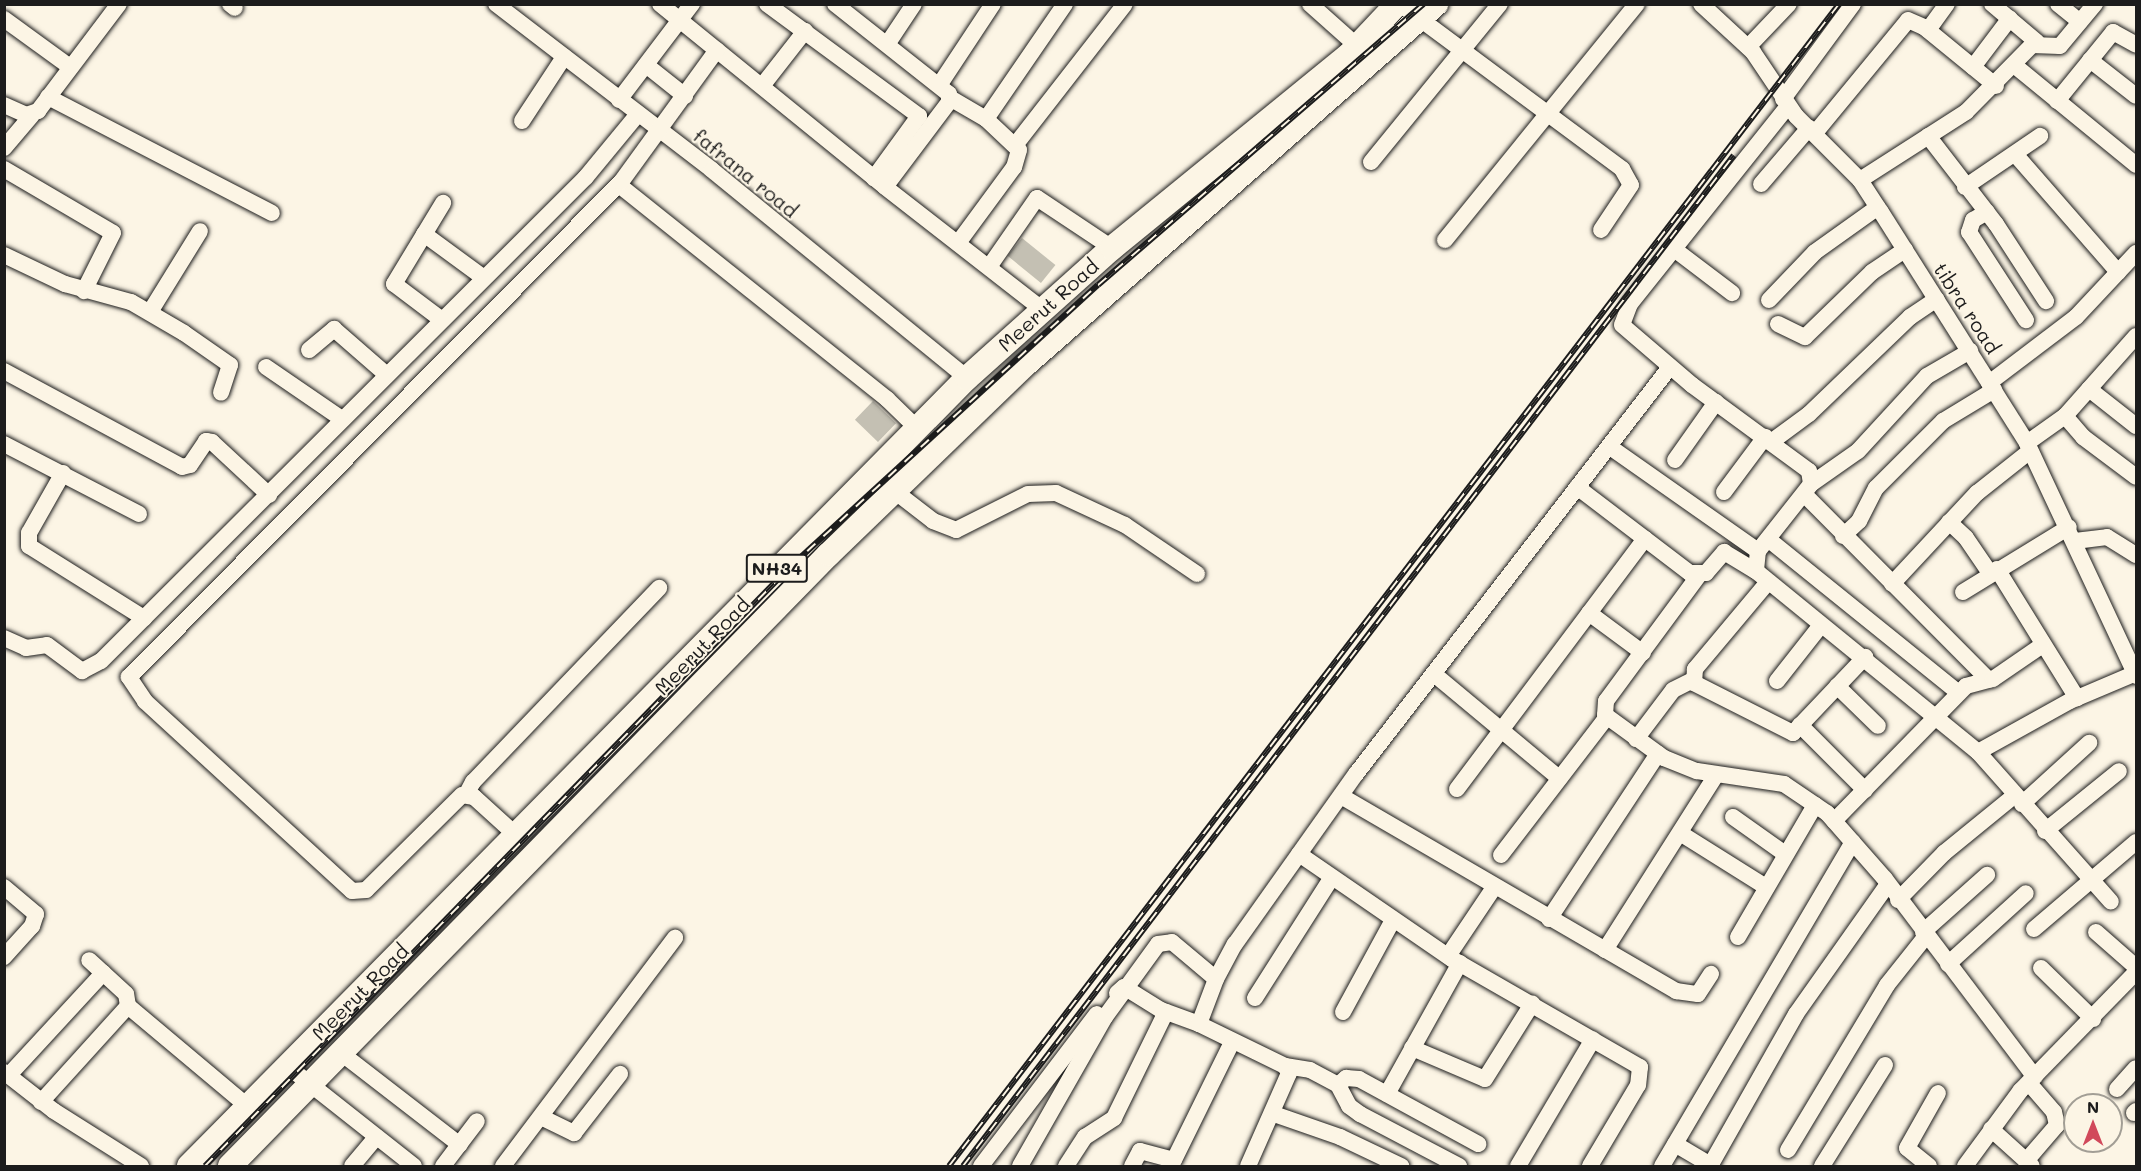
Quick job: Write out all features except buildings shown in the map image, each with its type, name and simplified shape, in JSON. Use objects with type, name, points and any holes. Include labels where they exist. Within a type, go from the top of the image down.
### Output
[{"type":"highway","name":"Meerut Road","points":[[189,1167],[286,1065],[517,836],[818,525],[918,429],[967,378],[1112,248],[1357,46],[1399,4]]},
{"type":"highway","name":"Meerut Road","points":[[230,1167],[840,544],[898,492],[1026,364],[1428,12]]},
{"type":"highway","points":[[818,525],[840,544]]},
{"type":"street","points":[[4,147],[48,97],[119,4]]},
{"type":"street","name":"fafrana road","points":[[496,4],[638,114],[967,378]]},
{"type":"street","points":[[660,4],[1042,310]]},
{"type":"street","points":[[619,100],[692,4]]},
{"type":"street","points":[[767,4],[919,116],[880,182]]},
{"type":"street","points":[[888,43],[914,4]]},
{"type":"street","points":[[940,84],[993,4]]},
{"type":"street","points":[[986,118],[1065,4]]},
{"type":"street","points":[[1016,144],[1125,4]]},
{"type":"street","points":[[1310,4],[1357,46]]},
{"type":"street","points":[[1399,4],[1428,12],[1463,50],[1550,114],[1630,178],[1627,195],[1601,230]]},
{"type":"street","points":[[1371,162],[1500,4]]},
{"type":"street","points":[[1445,240],[1550,114],[1637,4]]},
{"type":"street","name":"tibra road","points":[[1701,4],[1748,47],[1786,103],[1860,180],[1878,207],[2029,447],[2072,534],[2136,674]]},
{"type":"street","points":[[1748,47],[1789,4]]},
{"type":"street","points":[[1852,4],[1786,103],[1630,304],[1623,325],[1670,367],[1809,471],[1808,489],[1843,536],[1960,646],[1989,680]]},
{"type":"street","points":[[1928,30],[1947,4]]},
{"type":"street","points":[[1992,4],[2037,42],[2055,48],[2095,4]]},
{"type":"street","points":[[2058,4],[2080,22]]},
{"type":"street","points":[[841,6],[940,84],[950,98],[986,118],[1016,144],[1019,159],[958,243]]},
{"type":"street","points":[[1973,67],[2010,18]]},
{"type":"street","points":[[4,20],[70,67]]},
{"type":"street","points":[[1761,184],[1812,130],[1903,24],[1915,21],[1996,86]]},
{"type":"street","points":[[762,86],[805,31]]},
{"type":"street","points":[[2057,101],[2113,32],[2136,45]]},
{"type":"street","points":[[1860,180],[1928,136],[1996,86],[2037,42]]},
{"type":"street","points":[[659,588],[466,795],[450,804],[366,890],[352,891],[145,701],[129,677],[619,185],[717,50]]},
{"type":"street","points":[[522,121],[564,57]]},
{"type":"street","points":[[2090,60],[2136,96]]},
{"type":"street","points":[[646,65],[685,96]]},
{"type":"street","points":[[2014,65],[2136,165]]},
{"type":"street","points":[[48,97],[272,213]]},
{"type":"street","points":[[880,182],[950,98]]},
{"type":"street","points":[[4,105],[32,115]]},
{"type":"street","points":[[4,638],[26,648],[47,645],[82,671],[101,661],[586,177],[638,114]]},
{"type":"street","points":[[1928,136],[1965,187],[1987,212],[2046,301]]},
{"type":"street","points":[[1965,187],[2040,136]]},
{"type":"street","points":[[2014,154],[2118,272]]},
{"type":"street","points":[[4,169],[113,233],[84,291]]},
{"type":"street","points":[[619,185],[888,399],[918,429]]},
{"type":"street","points":[[989,267],[1037,198],[1112,248]]},
{"type":"street","points":[[442,321],[394,286],[443,203]]},
{"type":"street","points":[[1769,300],[1815,252],[1878,207]]},
{"type":"street","points":[[1987,212],[1973,220],[1969,232],[2026,320]]},
{"type":"street","points":[[150,312],[200,231]]},
{"type":"street","points":[[424,234],[484,278]]},
{"type":"street","points":[[1674,249],[1732,293]]},
{"type":"street","points":[[1778,324],[1805,337],[1872,272],[1905,250]]},
{"type":"street","points":[[1843,536],[1859,521],[1876,488],[1943,421],[1992,387],[2069,323],[2136,253]]},
{"type":"street","points":[[4,255],[84,291],[150,312],[230,365],[221,393]]},
{"type":"street","points":[[1724,492],[1768,440],[1809,414],[1910,317],[1937,299]]},
{"type":"street","points":[[309,350],[334,329],[387,375]]},
{"type":"street","points":[[1892,584],[1949,522],[1998,474],[2065,416],[2111,367],[2136,336]]},
{"type":"street","points":[[1693,681],[1695,669],[1762,577],[1763,545],[1808,489],[1858,451],[1927,376],[1970,351]]},
{"type":"street","points":[[266,367],[342,419]]},
{"type":"street","points":[[1198,1024],[1216,979],[1235,944],[1299,854],[1670,367]]},
{"type":"street","points":[[4,371],[182,467],[190,465],[206,441],[212,442],[269,495]]},
{"type":"street","points":[[2089,389],[2136,426]]},
{"type":"street","points":[[1675,460],[1716,402]]},
{"type":"street","points":[[2065,416],[2083,437],[2136,477]]},
{"type":"street","points":[[4,444],[139,514]]},
{"type":"street","points":[[1610,447],[1763,545],[1959,693]]},
{"type":"street","points":[[63,473],[28,532],[28,546],[144,618]]},
{"type":"street","points":[[871,473],[933,521],[956,530],[1028,494],[1056,493],[1125,525],[1197,574]]},
{"type":"street","points":[[1577,487],[1645,539],[1699,575]]},
{"type":"street","points":[[1949,522],[1994,571],[2077,698]]},
{"type":"street","points":[[1963,592],[1994,571],[2072,534],[2107,537],[2133,546]]},
{"type":"street","points":[[1457,789],[1645,539]]},
{"type":"street","points":[[1501,855],[1607,717],[1606,701],[1699,575],[1724,552],[1762,577],[1865,657],[1978,752],[2045,831],[2111,902]]},
{"type":"street","points":[[1589,613],[1643,653]]},
{"type":"street","points":[[1777,681],[1821,625]]},
{"type":"street","points":[[1834,821],[1959,693],[1972,683],[1989,680],[2042,646]]},
{"type":"street","points":[[1693,681],[1785,733],[1793,733],[1865,657]]},
{"type":"street","points":[[1978,752],[2077,698],[2136,674]]},
{"type":"street","points":[[1434,675],[1559,778]]},
{"type":"street","points":[[1636,739],[1673,690],[1693,681]]},
{"type":"street","points":[[1836,686],[1878,726]]},
{"type":"street","points":[[1607,717],[1658,754],[1716,775],[1784,784],[1834,821],[1888,884],[1947,964],[2054,1112],[2057,1125],[2029,1164],[1991,1129]]},
{"type":"street","points":[[1800,725],[1865,790]]},
{"type":"street","points":[[1898,900],[1944,853],[2018,800],[2089,743]]},
{"type":"street","points":[[1549,920],[1658,754]]},
{"type":"street","points":[[2045,831],[2119,771]]},
{"type":"street","points":[[1605,950],[1716,775]]},
{"type":"street","points":[[466,795],[517,836]]},
{"type":"street","points":[[1341,796],[1493,889],[1686,995],[1698,994],[1711,974]]},
{"type":"street","points":[[1738,937],[1815,805]]},
{"type":"street","points":[[1733,817],[1785,854]]},
{"type":"street","points":[[1680,833],[1766,887]]},
{"type":"street","points":[[1662,1167],[1853,842]]},
{"type":"street","points":[[2034,929],[2092,882],[2136,842]]},
{"type":"street","points":[[1299,854],[1454,960],[1634,1062],[1641,1073],[1590,1167]]},
{"type":"street","points":[[1788,1150],[1887,985],[1924,934],[1987,875]]},
{"type":"street","points":[[1255,998],[1332,878]]},
{"type":"street","points":[[1675,1144],[1711,1166],[1796,1014],[1888,884]]},
{"type":"street","points":[[4,887],[30,907],[36,920],[4,957]]},
{"type":"street","points":[[1387,1094],[1454,960],[1493,889]]},
{"type":"street","points":[[1947,964],[2026,893]]},
{"type":"street","points":[[1344,1012],[1393,920]]},
{"type":"street","points":[[2096,932],[2136,967]]},
{"type":"street","points":[[503,1167],[675,938]]},
{"type":"street","points":[[981,1167],[1105,1004],[1124,987],[1166,940],[1216,979]]},
{"type":"street","points":[[89,960],[126,994],[128,1006],[247,1106]]},
{"type":"street","points":[[2042,968],[2093,1019]]},
{"type":"street","points":[[1965,1167],[1991,1129],[2032,1080],[2136,972]]},
{"type":"street","points":[[103,973],[7,1074],[41,1102],[141,1167]]},
{"type":"street","points":[[1124,987],[1166,1012],[1198,1024],[1285,1066],[1310,1070],[1338,1085],[1349,1106],[1360,1114],[1459,1167]]},
{"type":"street","points":[[1020,1167],[1124,987]]},
{"type":"street","points":[[1412,1048],[1485,1079],[1532,1004]]},
{"type":"street","points":[[41,1102],[128,1006]]},
{"type":"street","points":[[1066,1167],[1085,1137],[1114,1118],[1166,1012]]},
{"type":"street","points":[[1518,1167],[1593,1039]]},
{"type":"street","points":[[1132,1167],[1140,1151],[1171,1162],[1178,1156],[1232,1042]]},
{"type":"street","points":[[341,1053],[460,1145]]},
{"type":"street","points":[[286,1065],[414,1167]]},
{"type":"street","points":[[1822,1167],[1886,1065]]},
{"type":"street","points":[[1248,1167],[1288,1084],[1285,1066]]},
{"type":"street","points":[[2117,1089],[2136,1068]]},
{"type":"street","points":[[541,1117],[574,1133],[620,1074]]},
{"type":"street","points":[[1338,1085],[1351,1076],[1478,1144]]},
{"type":"street","points":[[1929,1167],[1907,1148],[1938,1093]]},
{"type":"street","points":[[1274,1114],[1340,1137],[1393,1165]]},
{"type":"street","points":[[443,1167],[477,1121]]},
{"type":"street","points":[[352,1167],[376,1137]]},
{"type":"railway","points":[[205,1166],[791,566],[1098,285],[1423,4]]},
{"type":"railway","points":[[949,1166],[1839,4]]},
{"type":"railway","points":[[963,1166],[1734,155]]}]
